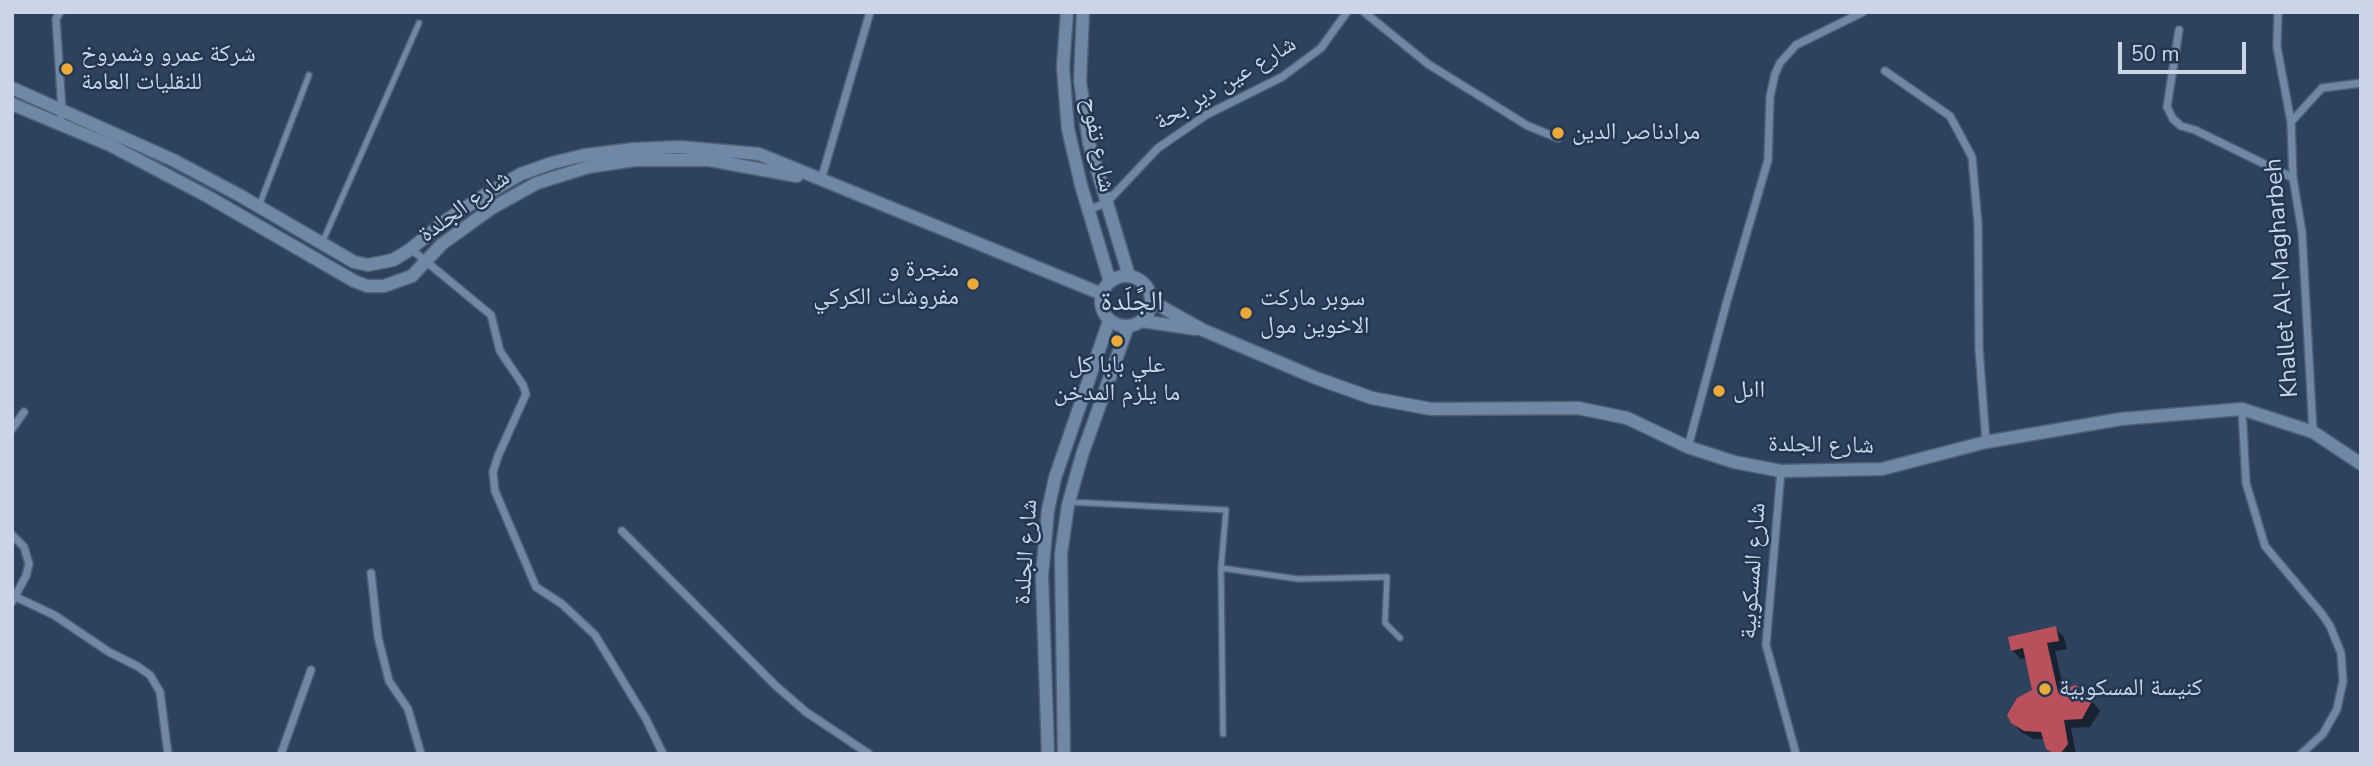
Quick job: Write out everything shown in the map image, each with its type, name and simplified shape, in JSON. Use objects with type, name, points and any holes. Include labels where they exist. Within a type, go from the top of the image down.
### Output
[{"type":"street","points":[[60,12],[56,19],[61,124]]},
{"type":"street","points":[[821,181],[870,12]]},
{"type":"street","name":"شارع تفوح","points":[[1067,12],[1063,67],[1068,130],[1110,282]]},
{"type":"street","points":[[1083,12],[1080,81],[1088,143],[1129,276]]},
{"type":"street","name":"شارع عين دير بحة","points":[[1088,210],[1106,203],[1158,148],[1206,115],[1282,77],[1321,48],[1347,12]]},
{"type":"street","points":[[1364,12],[1429,64],[1528,126],[1558,138]]},
{"type":"street","points":[[1688,447],[1768,160],[1770,97],[1775,74],[1780,63],[1796,45],[1852,15],[1863,12]]},
{"type":"street","name":"Khallet Al-Magharbeh","points":[[2278,12],[2277,47],[2291,122],[2293,178],[2302,232],[2313,432]]},
{"type":"street","points":[[2179,30],[2167,107],[2173,119],[2181,126],[2195,130],[2293,178]]},
{"type":"street","points":[[1885,71],[1950,116],[1972,158],[1978,224],[1979,349],[1986,442]]},
{"type":"street","name":"Khallet Al-Magharbeh","points":[[2291,122],[2322,88],[2361,83]]},
{"type":"street","name":"شارع الجلدة","points":[[12,88],[173,160],[259,206],[354,262],[368,265],[393,260],[448,219],[521,174],[585,155],[680,147],[759,154],[1102,294]]},
{"type":"street","name":"شارع الجلدة","points":[[12,104],[110,145],[208,196],[367,286],[391,284],[412,276],[442,244],[492,208],[537,183],[588,167],[635,160],[709,160],[821,181]]},
{"type":"street","points":[[411,249],[491,315],[500,351],[526,394],[493,471],[495,491],[536,587],[562,604],[595,635],[646,719],[663,754]]},
{"type":"street","points":[[1142,321],[1148,314],[1151,301],[1145,285],[1129,276],[1110,282],[1102,294],[1102,309],[1116,325],[1128,326],[1142,321],[1203,330]]},
{"type":"street","points":[[1151,301],[1203,330]]},
{"type":"street","name":"شارع الجلدة","points":[[1048,754],[1042,576],[1048,510],[1055,478],[1110,321]]},
{"type":"street","name":"شارع الجلدة","points":[[1061,752],[1061,554],[1069,502],[1082,455],[1128,326]]},
{"type":"street","name":"شارع الجلدة","points":[[1203,330],[1315,378],[1373,398],[1431,409],[1578,408],[1627,418],[1688,447],[1734,462],[1780,471],[1882,469],[1986,442],[2121,419],[2242,409],[2313,432],[2361,464]]},
{"type":"street","points":[[2242,409],[2246,483],[2265,546],[2322,614],[2341,653],[2343,681],[2336,711],[2323,734],[2301,754]]},
{"type":"street","points":[[12,429],[24,412]]},
{"type":"street","name":"شارع المسكوبية","points":[[1780,471],[1766,645],[1796,754]]},
{"type":"street","points":[[622,531],[776,686],[806,712],[869,754]]},
{"type":"street","points":[[12,535],[24,547],[29,564],[14,600],[54,615],[109,652],[150,675],[162,701],[168,754]]},
{"type":"street","points":[[370,573],[378,638],[389,681],[408,709],[421,754]]},
{"type":"street","points":[[281,754],[311,670]]},
{"type":"lane","points":[[322,243],[419,23]]},
{"type":"lane","points":[[259,206],[309,75]]},
{"type":"lane","points":[[1069,502],[1226,510],[1221,568],[1223,734]]},
{"type":"lane","points":[[1221,568],[1298,579],[1387,577],[1385,623],[1400,638]]},
{"type":"building","name":"كنيسة المسكوبية","points":[[2056,626],[2059,641],[2047,643],[2058,692],[2075,685],[2088,693],[2092,701],[2082,719],[2064,720],[2068,744],[2061,753],[2055,754],[2046,749],[2041,732],[2024,731],[2011,723],[2007,715],[2017,698],[2032,690],[2023,648],[2011,651],[2008,637]]},
{"type":"place","name":"شركة عمرو وشمروخ للنقليات العامة","points":[[67,69]]},
{"type":"place","name":"مرادناصر الدين","points":[[1558,133]]},
{"type":"place","name":"منجرة و مفروشات الكركي","points":[[973,284]]},
{"type":"place","name":"سوبر ماركت الاخوين مول","points":[[1246,313]]},
{"type":"place","name":"علي بابا كل ما يلزم المدخن","points":[[1117,341]]},
{"type":"place","name":"ااىل","points":[[1719,391]]},
{"type":"place","name":"كنيسة المسكوبية","points":[[2045,689]]},
{"type":"district","name":"الجًلَدة","points":[[1132,303]]}]
